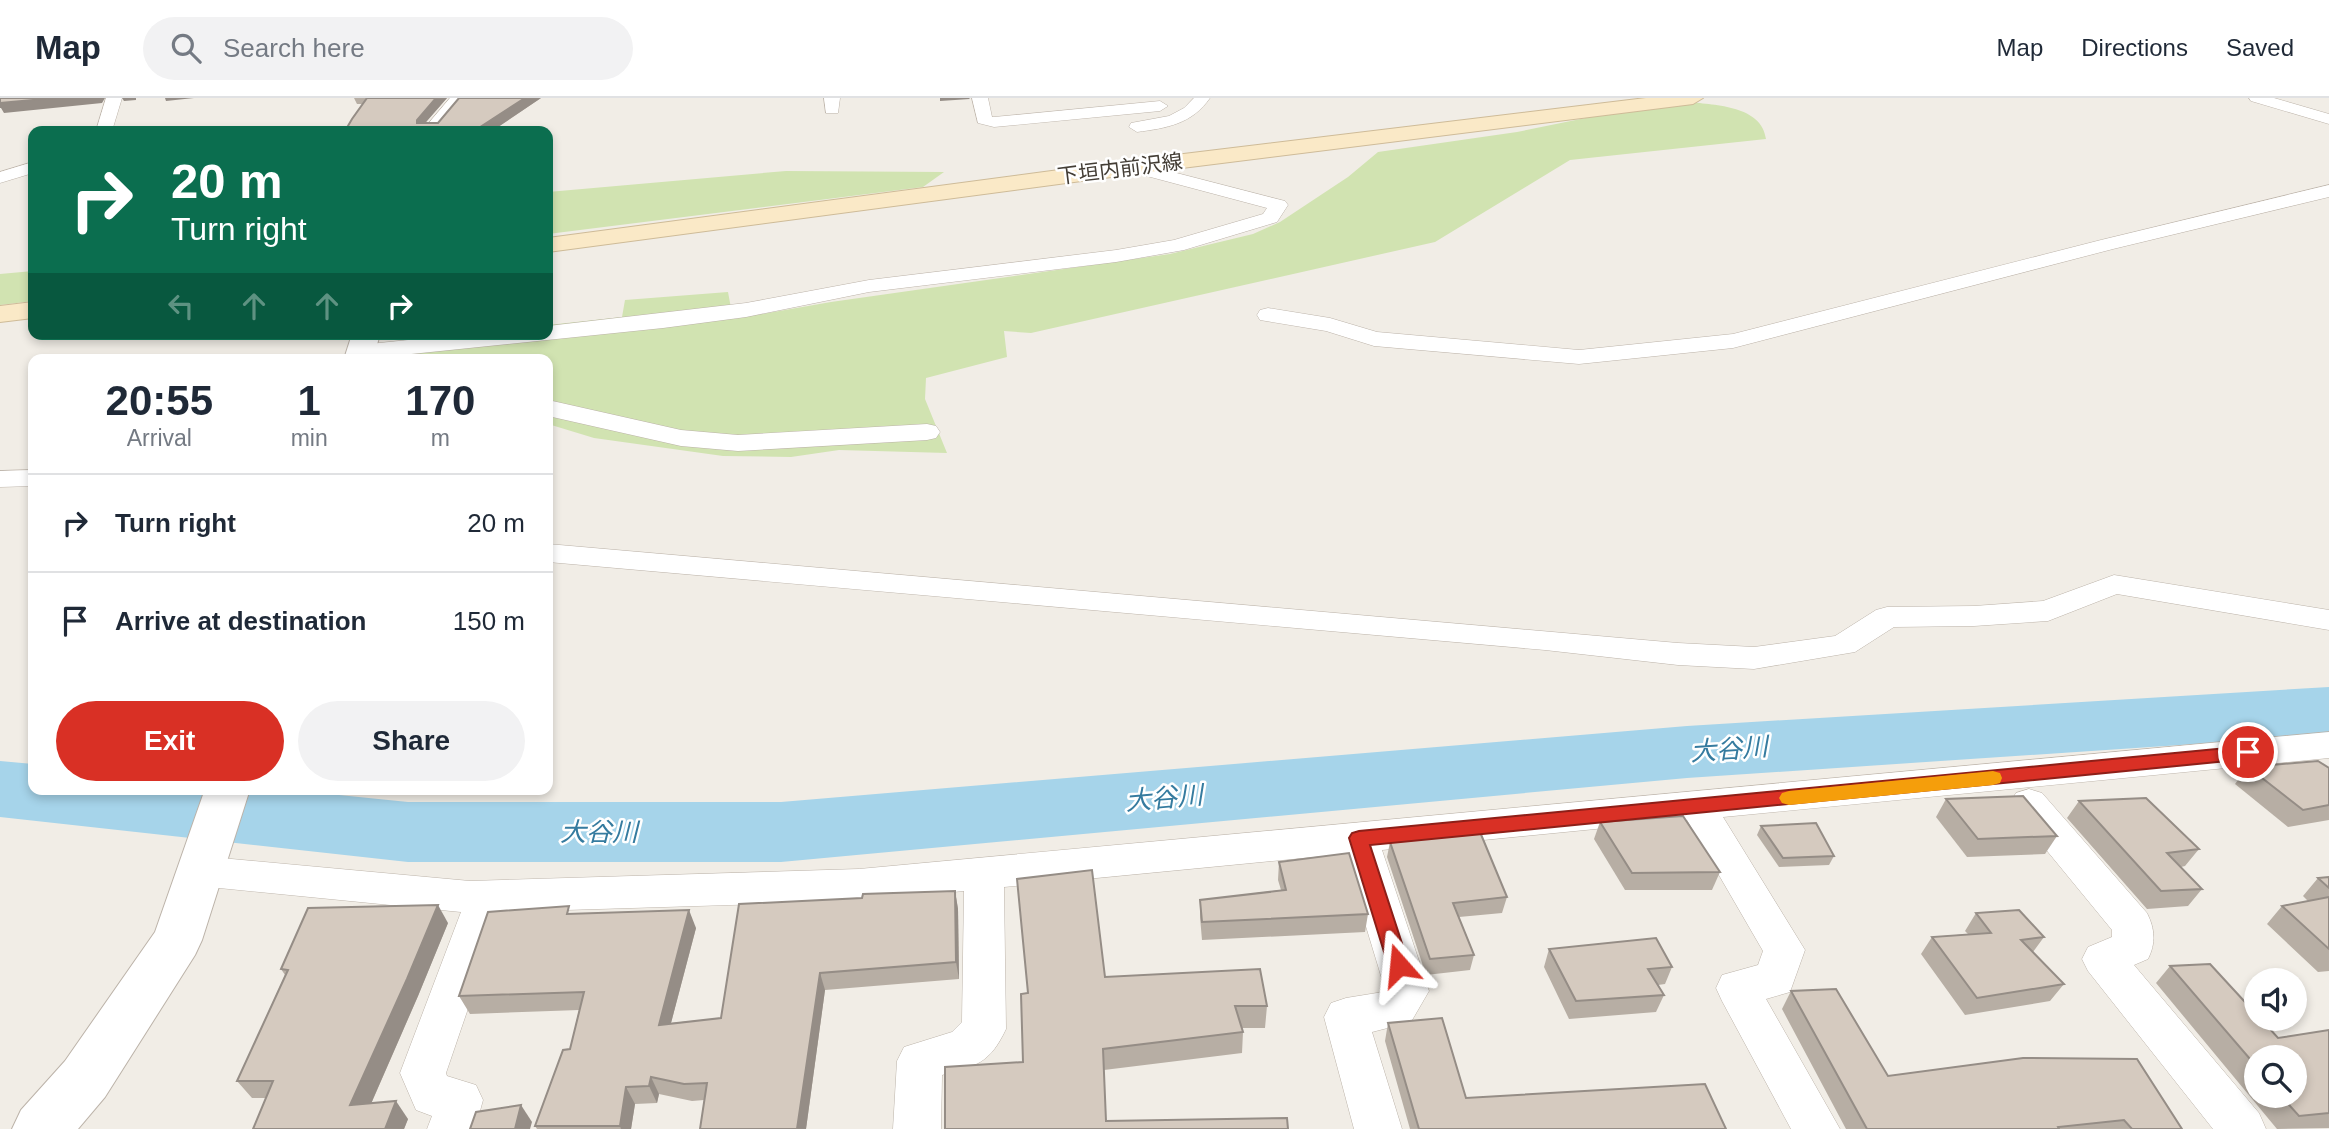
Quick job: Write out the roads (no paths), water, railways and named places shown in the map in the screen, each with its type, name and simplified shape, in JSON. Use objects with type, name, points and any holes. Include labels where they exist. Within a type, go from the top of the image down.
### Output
[{"type":"main road","name":"下垣内前沢線","points":[[553,243],[1134,167],[1693,98]]},
{"type":"main road","points":[[0,314],[28,311]]},
{"type":"street","points":[[106,126],[114,98]]},
{"type":"street","points":[[434,126],[458,98]]},
{"type":"street","points":[[980,98],[984,120],[994,122],[1160,106],[1141,98]]},
{"type":"street","points":[[1125,129],[1187,116],[1197,107],[1201,98]]},
{"type":"street","points":[[2257,98],[2329,119]]},
{"type":"street","points":[[418,126],[442,116]]},
{"type":"street","points":[[553,337],[746,310],[882,284],[1012,266],[1116,256],[1177,246],[1270,218],[1278,205],[1134,167]]},
{"type":"street","points":[[0,178],[28,169]]},
{"type":"street","points":[[0,184],[28,181]]},
{"type":"street","points":[[1268,314],[1330,325],[1374,339],[1579,357],[1734,341],[2108,244],[2329,191]]},
{"type":"street","points":[[362,348],[445,352],[529,340]]},
{"type":"street","points":[[553,409],[681,438],[738,443],[928,432]]},
{"type":"street","points":[[0,479],[28,478]]},
{"type":"street","points":[[553,553],[1545,640],[1678,654],[1754,658],[1844,645],[1887,617],[1974,616],[2048,611],[2114,584],[2329,620]]},
{"type":"street","points":[[199,871],[352,887],[487,896],[859,885],[2006,777],[2320,754]]},
{"type":"street","points":[[2006,777],[2132,925],[2133,947],[2103,959],[2242,1129]]},
{"type":"street","points":[[41,1129],[85,1079],[177,940],[226,795]]},
{"type":"street","points":[[1699,807],[1784,950],[1775,979],[1737,988],[1816,1129]]},
{"type":"street","points":[[1359,838],[1407,991],[1396,1009],[1346,1017],[1378,1129]]},
{"type":"street","points":[[918,1129],[920,1061],[966,1049],[984,1029],[984,873]]},
{"type":"street","points":[[451,1129],[460,1100],[432,1096],[423,1073],[487,896]]},
{"type":"waterway","name":"大谷川","points":[[57,795],[408,832],[781,832],[1687,752],[2329,711]]},
{"type":"waterway","name":"大谷川","points":[[0,789],[28,792]]}]
